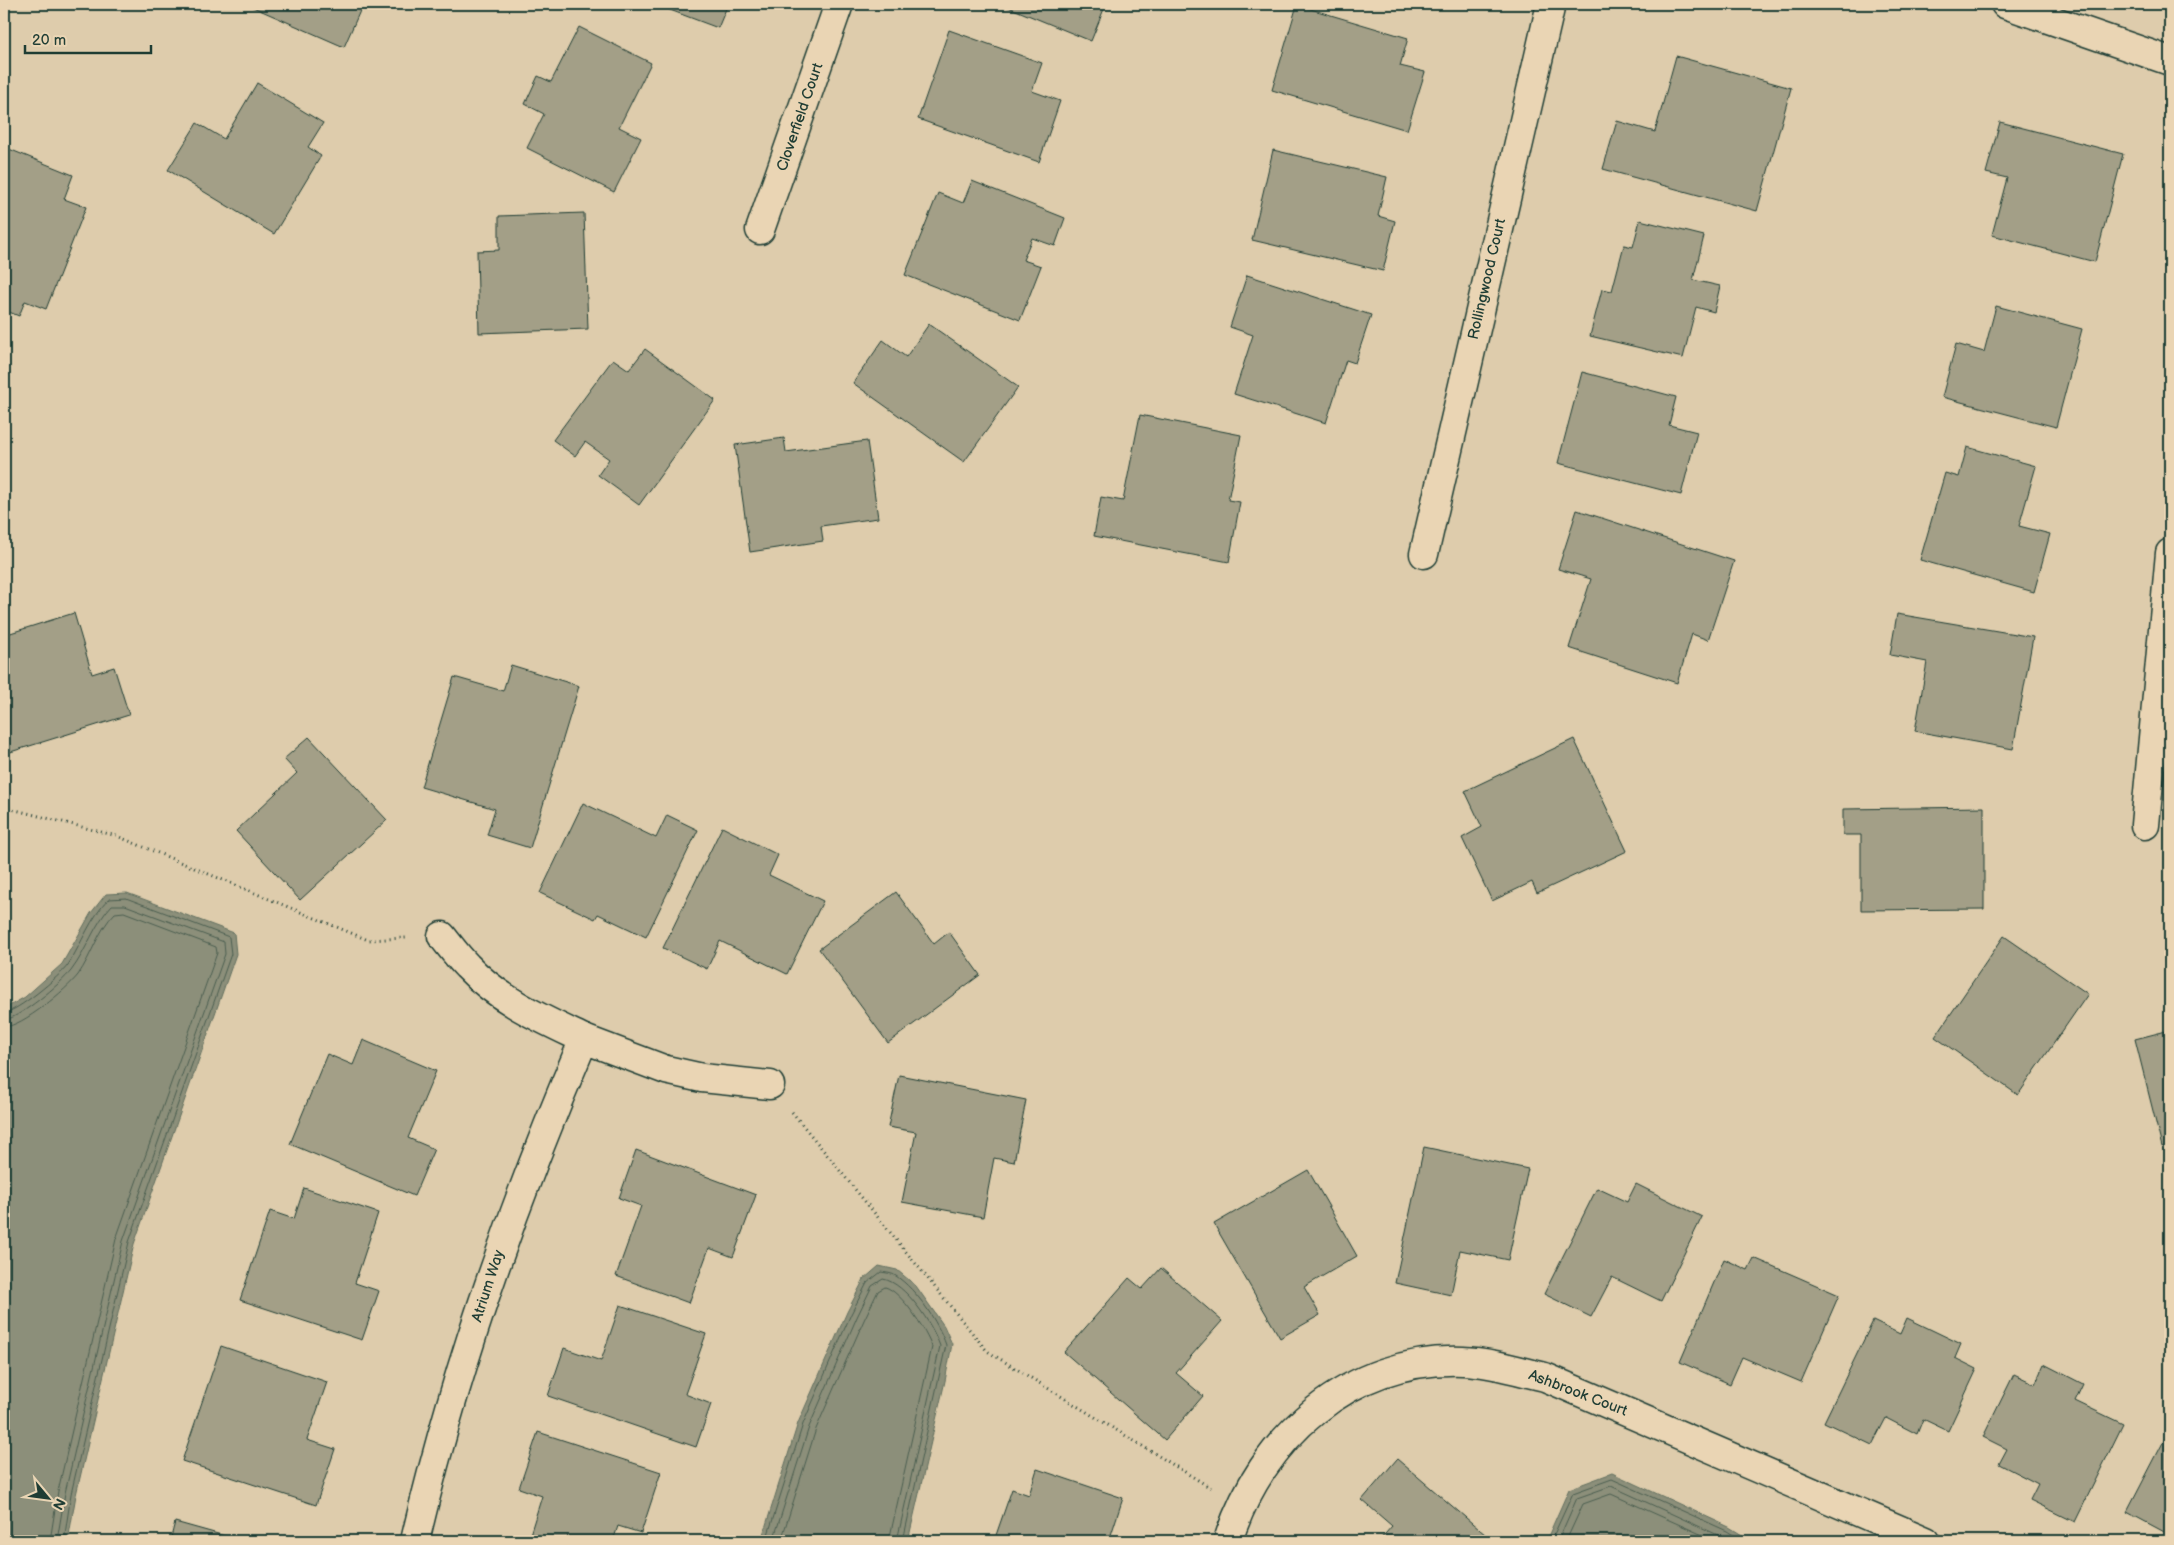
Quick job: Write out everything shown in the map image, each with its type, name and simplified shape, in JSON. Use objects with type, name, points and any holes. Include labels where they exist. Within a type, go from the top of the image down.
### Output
[{"type":"street","name":"Cloverfield Court","points":[[760,230],[839,4]]},
{"type":"street","name":"Rollingwood Court","points":[[1424,554],[1551,4]]},
{"type":"street","points":[[2005,4],[2170,61]]},
{"type":"street","points":[[2145,825],[2170,553]]},
{"type":"street","points":[[442,936],[467,966],[495,991],[522,1010],[584,1039],[666,1070],[702,1078],[770,1085]]},
{"type":"street","name":"Atrium Way","points":[[415,1541],[446,1422],[497,1258],[526,1178],[584,1039]]},
{"type":"street","name":"Ashbrook Court","points":[[1228,1541],[1241,1506],[1270,1457],[1298,1425],[1330,1399],[1361,1381],[1392,1369],[1425,1363],[1464,1361],[1503,1367],[1553,1380],[1926,1541]]},
{"type":"path","points":[[4,807],[117,836],[368,940],[442,936]]},
{"type":"path","points":[[770,1085],[987,1351],[1241,1506]]},
{"type":"water","points":[[127,893],[234,933],[236,954],[134,1244],[76,1495],[68,1541],[4,1541],[4,1009],[25,997],[62,964],[91,913],[106,894]]},
{"type":"water","points":[[879,1266],[897,1270],[916,1286],[944,1326],[952,1344],[908,1541],[761,1541],[798,1423],[847,1312],[864,1279]]},
{"type":"water","points":[[1612,1473],[1729,1527],[1752,1541],[1546,1541],[1569,1489]]},
{"type":"building","points":[[246,4],[363,4],[344,47]]},
{"type":"building","points":[[654,4],[728,4],[718,28]]},
{"type":"building","points":[[1001,4],[1106,4],[1091,41]]},
{"type":"building","points":[[1297,5],[1408,38],[1400,66],[1425,72],[1407,130],[1272,90]]},
{"type":"building","points":[[579,27],[651,63],[619,127],[641,138],[614,192],[527,148],[544,114],[525,104],[538,76],[551,82]]},
{"type":"building","points":[[949,30],[1042,63],[1032,91],[1060,101],[1039,162],[918,119]]},
{"type":"building","points":[[1676,56],[1791,88],[1757,211],[1603,169],[1617,121],[1655,132]]},
{"type":"building","points":[[257,83],[323,123],[308,147],[321,156],[274,234],[168,170],[197,123],[224,139]]},
{"type":"building","points":[[2000,122],[2123,154],[2095,262],[1992,235],[2007,178],[1986,173]]},
{"type":"building","points":[[4,147],[73,175],[64,199],[86,207],[46,309],[25,301],[19,316],[4,310]]},
{"type":"building","points":[[1273,150],[1387,177],[1378,216],[1395,221],[1383,271],[1252,240]]},
{"type":"building","points":[[972,181],[1065,218],[1055,246],[1032,238],[1023,260],[1041,266],[1020,320],[905,275],[938,193],[963,203]]},
{"type":"building","points":[[584,213],[588,329],[479,333],[477,251],[499,250],[499,216]]},
{"type":"building","points":[[1640,220],[1704,236],[1693,280],[1720,286],[1714,312],[1696,307],[1683,358],[1590,336],[1602,289],[1612,291],[1624,245],[1633,247]]},
{"type":"building","points":[[1247,275],[1371,315],[1355,363],[1346,360],[1326,423],[1234,394],[1253,335],[1230,327]]},
{"type":"building","points":[[1996,306],[2082,329],[2056,427],[1942,397],[1956,344],[1984,352]]},
{"type":"building","points":[[929,324],[1018,387],[964,462],[853,383],[883,340],[906,357]]},
{"type":"building","points":[[645,349],[715,400],[639,505],[598,475],[609,459],[585,442],[575,456],[553,440],[613,359],[629,370]]},
{"type":"building","points":[[1582,372],[1676,397],[1669,425],[1697,432],[1681,495],[1558,463]]},
{"type":"building","points":[[1140,415],[1241,435],[1228,500],[1240,502],[1229,562],[1094,536],[1101,497],[1123,501]]},
{"type":"building","points":[[784,438],[786,452],[867,441],[878,518],[821,526],[823,541],[750,552],[735,445]]},
{"type":"building","points":[[1967,447],[2036,466],[2019,526],[2050,534],[2034,592],[1920,560],[1945,473],[1959,477]]},
{"type":"building","points":[[1577,510],[1734,561],[1708,640],[1692,634],[1677,683],[1569,648],[1591,579],[1558,569]]},
{"type":"building","points":[[74,613],[92,674],[114,667],[129,715],[4,754],[4,635]]},
{"type":"building","points":[[1897,614],[2033,637],[2013,749],[1915,731],[1927,662],[1890,655]]},
{"type":"building","points":[[511,665],[579,686],[530,848],[487,835],[495,809],[421,787],[454,677],[503,691]]},
{"type":"building","points":[[309,737],[387,820],[300,900],[236,831],[297,773],[284,759]]},
{"type":"building","points":[[1574,739],[1627,851],[1537,893],[1532,882],[1492,901],[1462,838],[1482,827],[1465,791]]},
{"type":"building","points":[[583,803],[656,838],[667,815],[698,830],[646,937],[598,914],[595,919],[540,893]]},
{"type":"building","points":[[1984,807],[1984,909],[1861,910],[1861,835],[1843,835],[1843,809]]},
{"type":"building","points":[[722,827],[778,855],[769,875],[823,901],[787,974],[720,941],[707,969],[663,948]]},
{"type":"building","points":[[896,892],[934,944],[949,932],[980,975],[888,1043],[819,949]]},
{"type":"building","points":[[2004,936],[2088,994],[2018,1095],[1935,1037]]},
{"type":"building","points":[[2170,1030],[2170,1144],[2162,1147],[2135,1039]]},
{"type":"building","points":[[363,1040],[436,1071],[408,1138],[434,1149],[414,1196],[290,1144],[327,1054],[353,1065]]},
{"type":"building","points":[[899,1075],[1026,1100],[1014,1162],[994,1158],[983,1217],[902,1202],[916,1132],[888,1127]]},
{"type":"building","points":[[1424,1147],[1528,1169],[1508,1260],[1460,1250],[1451,1295],[1395,1283]]},
{"type":"building","points":[[636,1150],[756,1195],[733,1257],[709,1248],[689,1303],[616,1276],[641,1206],[619,1198]]},
{"type":"building","points":[[1308,1170],[1357,1256],[1304,1287],[1320,1315],[1280,1338],[1214,1224]]},
{"type":"building","points":[[1636,1184],[1702,1217],[1661,1301],[1612,1277],[1591,1317],[1544,1294],[1597,1188],[1627,1202]]},
{"type":"building","points":[[304,1188],[378,1213],[355,1283],[379,1291],[362,1340],[240,1300],[270,1211],[294,1219]]},
{"type":"building","points":[[1754,1258],[1839,1295],[1801,1382],[1742,1357],[1730,1384],[1680,1362],[1724,1259],[1748,1270]]},
{"type":"building","points":[[1161,1268],[1222,1321],[1176,1373],[1203,1396],[1165,1440],[1064,1352],[1129,1278],[1142,1289]]},
{"type":"building","points":[[620,1305],[706,1334],[685,1394],[711,1404],[696,1447],[548,1396],[564,1348],[601,1361]]},
{"type":"building","points":[[1907,1318],[1961,1344],[1955,1358],[1977,1369],[1948,1431],[1923,1419],[1917,1434],[1886,1418],[1872,1445],[1824,1422],[1873,1321],[1900,1334]]},
{"type":"building","points":[[221,1346],[327,1382],[307,1440],[335,1449],[316,1505],[182,1461]]},
{"type":"building","points":[[2044,1364],[2083,1384],[2075,1401],[2123,1424],[2075,1522],[2030,1500],[2038,1484],[1999,1464],[2007,1449],[1983,1437],[2014,1374],[2035,1384]]},
{"type":"building","points":[[2170,1429],[2170,1535],[2127,1512]]},
{"type":"building","points":[[538,1432],[661,1472],[641,1533],[618,1526],[613,1541],[528,1541],[542,1496],[519,1488]]},
{"type":"building","points":[[1397,1459],[1486,1535],[1481,1541],[1379,1541],[1392,1526],[1362,1500]]},
{"type":"building","points":[[1037,1469],[1123,1498],[1109,1541],[994,1541],[1012,1489],[1029,1495]]},
{"type":"building","points":[[175,1522],[243,1541],[170,1541]]}]
